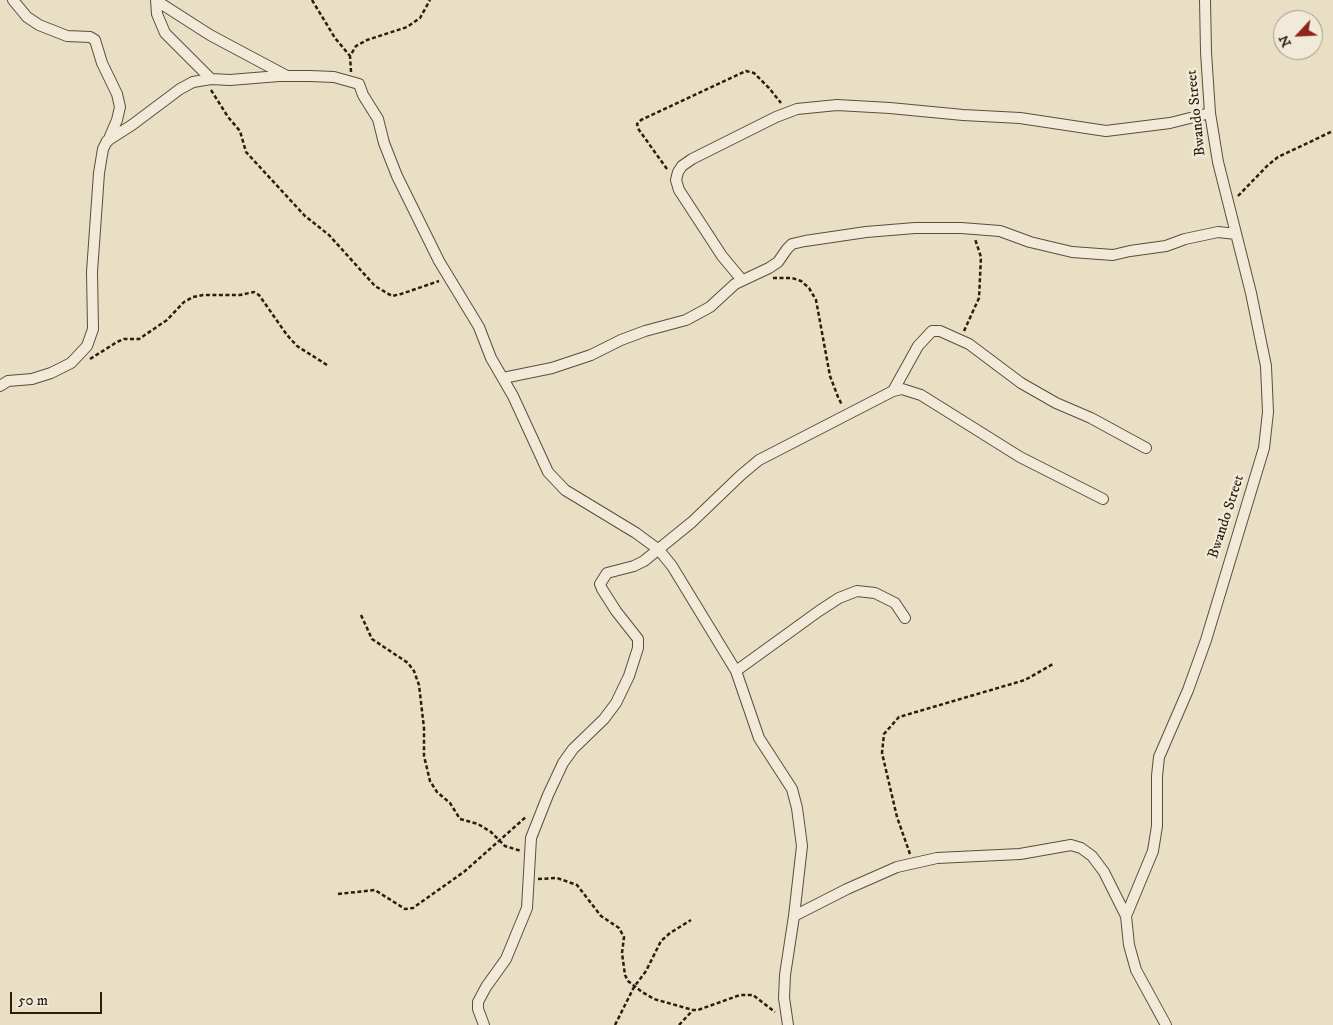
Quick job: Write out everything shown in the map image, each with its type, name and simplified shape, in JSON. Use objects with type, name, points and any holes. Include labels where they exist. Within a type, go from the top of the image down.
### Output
[{"type":"street","points":[[0,386],[8,381],[51,374],[71,363],[87,346],[94,329],[92,272],[99,173],[103,149],[117,120],[120,107],[117,94],[102,63],[95,40],[90,37],[67,36],[39,25],[27,17],[13,0]]},
{"type":"street","points":[[156,0],[157,14],[165,33],[208,80]]},
{"type":"street","points":[[156,0],[210,35],[287,76]]},
{"type":"street","name":"Bwando Street","points":[[1166,1025],[1136,970],[1128,945],[1126,916],[1153,851],[1157,826],[1159,757],[1188,690],[1206,640],[1264,448],[1268,412],[1266,366],[1251,293],[1218,162],[1210,114],[1205,0]]},
{"type":"street","points":[[107,142],[180,89],[193,82],[287,76],[334,77],[359,84],[378,118],[384,143],[397,176],[449,278],[478,327],[548,472],[565,490],[636,533],[659,550],[672,566],[736,671],[759,738],[792,789],[802,846],[785,975],[784,998],[788,1022]]},
{"type":"street","points":[[742,280],[722,256],[692,211],[679,190],[676,180],[682,166],[692,159],[797,109],[837,105],[881,107],[963,115],[1020,118],[1106,131],[1127,130],[1170,123],[1210,114]]},
{"type":"street","points":[[503,378],[552,368],[591,356],[621,340],[645,331],[686,320],[710,307],[735,284],[778,262],[792,244],[805,241],[866,232],[915,228],[970,229],[1000,231],[1030,242],[1072,252],[1113,255],[1166,246],[1218,232],[1236,234]]},
{"type":"street","points":[[893,391],[918,346],[927,334],[932,331],[940,331],[952,338],[959,339],[1020,383],[1146,448]]},
{"type":"street","points":[[484,1025],[478,1010],[478,1002],[506,958],[527,908],[531,838],[548,795],[563,763],[573,749],[604,719],[616,703],[629,676],[638,648],[638,639],[602,589],[600,584],[607,573],[634,566],[659,550],[759,460],[893,391],[902,389],[921,395],[1020,457],[1103,499]]},
{"type":"street","points":[[736,671],[819,611],[839,598],[857,591],[875,592],[895,603],[905,618]]},
{"type":"street","points":[[794,916],[847,889],[897,867],[938,858],[1020,854],[1071,845],[1081,848],[1092,856],[1104,872],[1126,916]]},
{"type":"path","points":[[312,0],[335,38],[350,56],[354,82]]},
{"type":"path","points":[[350,56],[356,46],[367,40],[407,27],[420,18],[430,0]]},
{"type":"path","points":[[676,180],[639,130],[637,124],[641,120],[746,71],[754,73],[769,88],[788,113]]},
{"type":"path","points":[[208,80],[217,102],[240,131],[246,152],[305,216],[329,235],[375,286],[392,296],[449,278]]},
{"type":"path","points":[[1228,206],[1267,166],[1278,158],[1333,131]]},
{"type":"path","points":[[959,339],[967,327],[979,298],[981,257],[970,229]]},
{"type":"path","points":[[752,275],[766,278],[792,278],[801,281],[809,288],[816,300],[830,376],[838,397],[848,415]]},
{"type":"path","points":[[71,363],[85,361],[94,357],[124,339],[139,339],[167,320],[184,302],[193,297],[203,295],[240,295],[254,292],[259,296],[286,335],[297,346],[327,365]]},
{"type":"path","points":[[361,616],[372,638],[408,663],[414,671],[418,685],[424,728],[424,756],[430,781],[437,792],[450,804],[460,819],[478,824],[491,832],[505,846],[529,854]]},
{"type":"path","points":[[913,863],[897,817],[882,753],[884,734],[899,717],[1025,680],[1053,664]]},
{"type":"path","points":[[338,894],[375,890],[404,909],[413,908],[465,871],[527,816]]},
{"type":"path","points":[[529,879],[557,878],[577,885],[601,916],[619,928],[624,937],[622,952],[624,975],[634,987],[654,998],[693,1010],[740,995],[753,995],[788,1022]]},
{"type":"path","points":[[616,1025],[634,987],[646,971],[661,941],[691,920]]},
{"type":"path","points":[[680,1025],[693,1010]]}]
